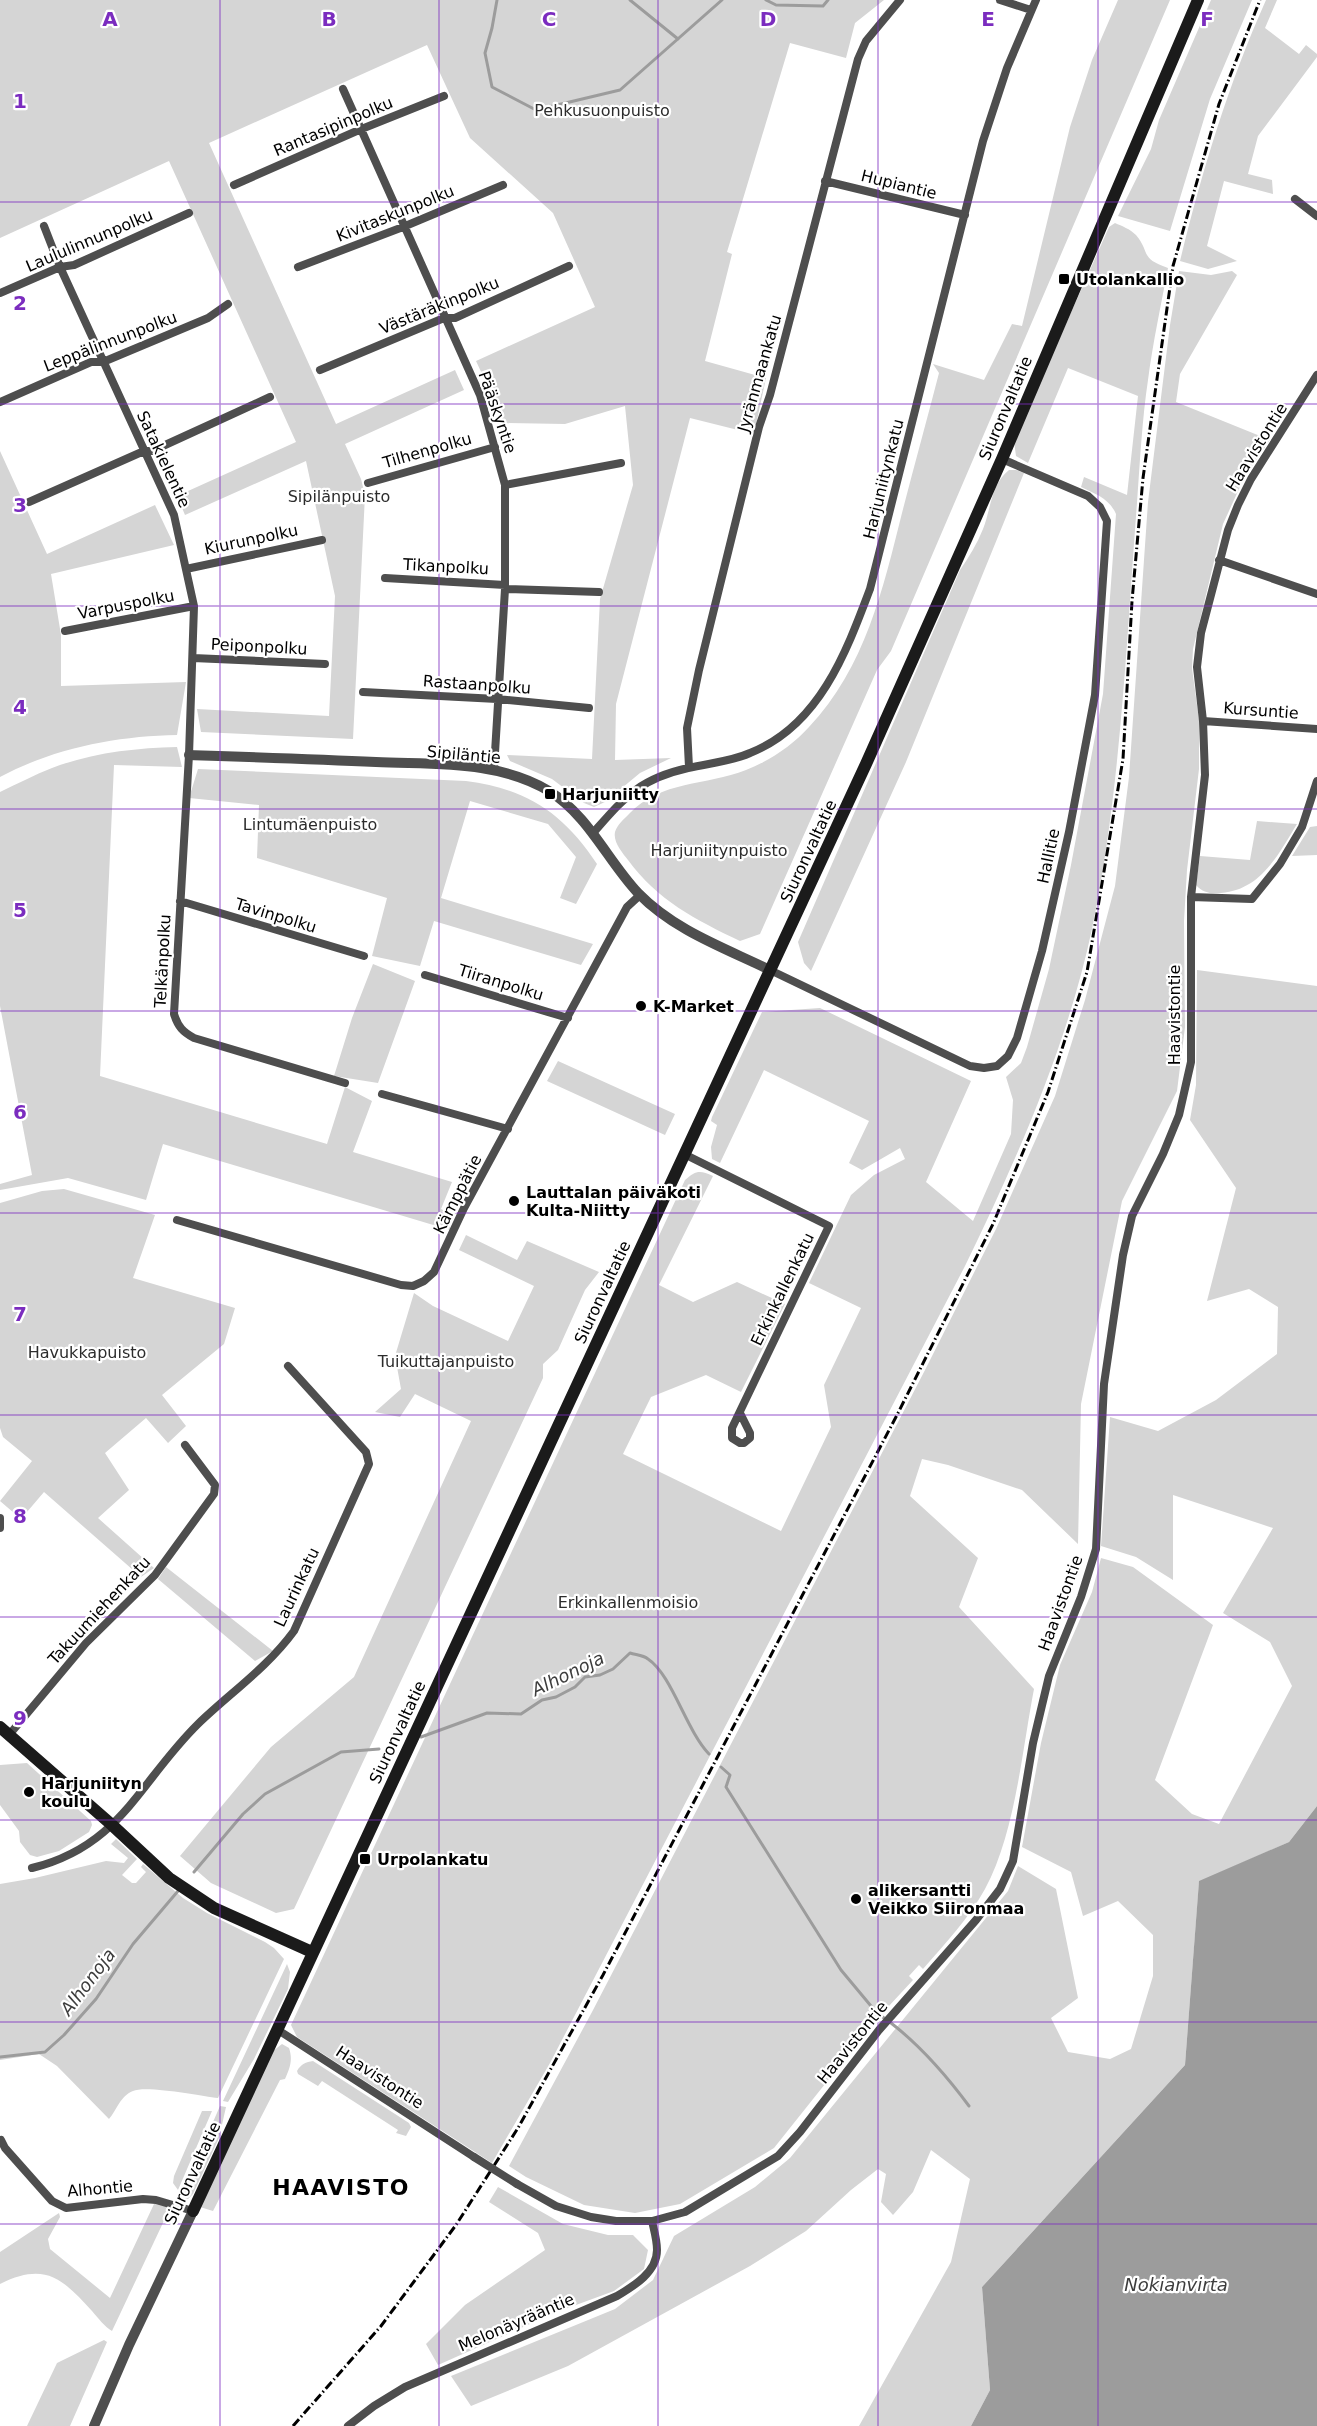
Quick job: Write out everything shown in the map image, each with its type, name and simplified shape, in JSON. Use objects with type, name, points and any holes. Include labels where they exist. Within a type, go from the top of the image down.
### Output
[{"type":"main road","name":"Siuronvaltatie","points":[[193,2211],[684,1154],[772,970],[1002,459],[1198,0]]},
{"type":"main road","points":[[4,1731],[169,1878],[214,1908],[312,1952]]},
{"type":"street","name":"Jyränmaankatu","points":[[689,767],[687,728],[699,670],[759,427],[770,395],[858,59],[866,41],[900,0]]},
{"type":"street","points":[[1000,0],[1031,10]]},
{"type":"street","name":"Harjuniitynkatu","points":[[593,833],[619,802],[648,781],[689,767],[727,762],[752,753],[776,740],[797,723],[835,674],[870,589],[983,141],[1007,68],[1036,0]]},
{"type":"street","name":"Pääskyntie","points":[[342,89],[480,395],[505,485],[505,587],[494,769]]},
{"type":"street","name":"Rantasipinpolku","points":[[234,185],[359,130],[444,96]]},
{"type":"street","name":"Hupiantie","points":[[825,181],[965,215]]},
{"type":"street","name":"Kivitaskunpolku","points":[[298,267],[403,227],[503,185]]},
{"type":"street","points":[[1295,200],[1317,216]]},
{"type":"street","name":"Laululinnunpolku","points":[[0,294],[60,267],[74,265],[189,213]]},
{"type":"street","name":"Satakielentie","points":[[44,226],[60,267],[174,515],[194,606],[189,755]]},
{"type":"street","name":"Västäräkinpolku","points":[[320,370],[444,318],[455,318],[569,267]]},
{"type":"street","name":"Leppälinnunpolku","points":[[0,402],[91,362],[103,362],[207,318],[228,304]]},
{"type":"street","name":"Haavistontie","points":[[278,2030],[474,2157],[556,2206],[591,2217],[616,2221],[652,2220],[685,2212],[778,2156],[800,2132],[879,2030],[976,1920],[1000,1889],[1013,1861],[1032,1743],[1049,1676],[1081,1597],[1095,1549],[1104,1384],[1123,1255],[1132,1216],[1172,1134],[1187,1090],[1192,1042],[1189,954],[1191,897],[1205,775],[1203,721],[1197,667],[1198,649],[1228,530],[1251,479],[1317,375]]},
{"type":"street","points":[[29,502],[144,451],[152,452],[270,398]]},
{"type":"street","name":"Tilhenpolku","points":[[368,483],[495,447]]},
{"type":"street","name":"Hallitie","points":[[772,970],[970,1066],[984,1068],[997,1066],[1008,1056],[1017,1038],[1042,951],[1069,832],[1095,695],[1107,521],[1100,507],[1088,496],[1002,459]]},
{"type":"street","points":[[505,485],[621,464]]},
{"type":"street","name":"Kiurunpolku","points":[[186,569],[322,540]]},
{"type":"street","points":[[1219,560],[1317,594]]},
{"type":"street","name":"Tikanpolku","points":[[385,578],[599,592]]},
{"type":"street","name":"Varpuspolku","points":[[65,631],[194,606]]},
{"type":"street","name":"Peiponpolku","points":[[193,658],[325,664]]},
{"type":"street","name":"Rastaanpolku","points":[[363,692],[497,699],[589,708]]},
{"type":"street","name":"Kursuntie","points":[[1203,721],[1317,729]]},
{"type":"street","name":"Sipiläntie","points":[[189,755],[494,769],[522,777],[550,792],[568,806],[593,833],[614,866],[658,911],[683,928],[772,970]]},
{"type":"street","name":"Telkänpolku","points":[[189,755],[174,1014],[177,1024],[184,1033],[194,1038],[345,1083]]},
{"type":"street","points":[[1191,897],[1252,899],[1280,864],[1302,827],[1317,781]]},
{"type":"street","name":"Kämppätie","points":[[177,1220],[400,1285],[413,1286],[424,1281],[434,1272],[464,1208],[627,908],[640,895]]},
{"type":"street","name":"Tavinpolku","points":[[180,902],[364,956]]},
{"type":"street","name":"Tiiranpolku","points":[[425,975],[568,1018]]},
{"type":"street","points":[[382,1094],[508,1129]]},
{"type":"street","name":"Erkinkallenkatu","points":[[684,1154],[829,1226],[740,1413]]},
{"type":"street","name":"Laurinkatu","points":[[32,1868],[71,1854],[112,1825],[127,1810],[172,1751],[199,1723],[281,1649],[294,1631],[369,1464],[366,1452],[288,1366]]},
{"type":"street","name":"Takuumiehenkatu","points":[[4,1731],[86,1643],[155,1575],[214,1494],[215,1485],[185,1445]]},
{"type":"street","points":[[0,1518],[0,1528]]},
{"type":"street","name":"Alhontie","points":[[1,2140],[5,2148],[52,2201],[66,2208],[150,2199],[193,2211]]},
{"type":"street","name":"Siuronvaltatie","points":[[94,2426],[193,2211]]},
{"type":"street","name":"Melonäyrääntie","points":[[348,2426],[374,2406],[405,2387],[617,2296],[635,2285],[647,2274],[655,2261],[657,2249],[652,2220]]},
{"type":"green space","points":[[0,0],[884,0],[855,23],[846,58],[790,43],[727,252],[732,254],[705,361],[766,378],[754,434],[690,418],[616,704],[615,760],[671,758],[640,773],[605,802],[594,807],[584,803],[552,779],[510,761],[507,755],[592,759],[600,599],[633,485],[625,406],[565,424],[501,423],[497,406],[476,361],[595,307],[553,213],[470,138],[427,45],[209,143],[336,424],[455,370],[464,390],[345,444],[361,479],[365,495],[353,739],[201,732],[197,709],[329,716],[335,596],[306,461],[185,515],[177,496],[296,442],[169,161],[0,238]]},
{"type":"green space","name":"Harjuniitynpuisto","points":[[1118,0],[1170,0],[891,651],[877,670],[760,934],[740,941],[678,908],[652,887],[618,847],[615,839],[616,829],[629,814],[655,795],[684,785],[746,770],[780,752],[809,727],[828,704],[844,679],[858,653],[879,599],[939,373],[933,364],[984,380],[1012,324],[1022,326],[1070,127],[1092,60]]},
{"type":"green space","points":[[1211,0],[1252,0],[1210,99],[1170,231],[1118,216],[1151,149],[1159,120]]},
{"type":"green space","points":[[1266,0],[1277,0],[1265,28],[1299,54],[1306,45],[1317,54],[1317,57],[1258,136],[1248,174],[1272,180],[1273,194],[1224,181],[1207,246],[1237,261],[1208,269],[1180,261],[1217,129]]},
{"type":"green space","name":"Erkinkallenmoisio","points":[[1115,223],[1136,235],[1149,258],[1168,268],[1144,410],[1121,716],[1110,823],[1092,929],[1069,1016],[1039,1101],[965,1266],[550,2063],[492,2163],[297,2037],[291,2025],[685,1180],[692,1174],[701,1172],[713,1176],[659,1285],[693,1302],[737,1282],[785,1304],[741,1392],[706,1375],[651,1397],[623,1454],[781,1531],[831,1427],[824,1385],[861,1308],[809,1283],[851,1195],[874,1175],[905,1159],[900,1148],[862,1170],[849,1163],[869,1121],[764,1070],[720,1163],[712,1159],[711,1147],[717,1125],[711,1121],[712,1117],[762,1012],[820,1008],[971,1081],[926,1182],[973,1221],[1011,1134],[1013,1100],[1006,1077],[1021,1063],[1049,969],[1103,694],[1116,514],[1106,500],[1081,487],[1084,477],[1127,495],[1138,396],[1068,368],[1028,463],[1016,456],[1014,441],[1109,227]]},
{"type":"green space","points":[[1179,271],[1211,275],[1232,271],[1237,275],[1180,374],[1176,402],[1270,440],[1245,476],[1223,524],[1193,649],[1192,668],[1199,720],[1199,769],[1187,870],[1184,921],[1185,1027],[1177,1091],[1122,1201],[1081,1404],[1078,1544],[1022,1490],[948,1465],[922,1459],[910,1496],[978,1558],[959,1607],[1034,1689],[1011,1818],[1004,1843],[985,1889],[964,1920],[923,1969],[919,1965],[909,1976],[913,1980],[876,2020],[774,2148],[680,2204],[635,2213],[584,2205],[526,2177],[509,2166],[592,2012],[996,1229],[1055,1096],[1085,1000],[1115,886],[1129,777],[1148,502]]},
{"type":"green space","points":[[0,451],[47,554],[155,505],[174,545],[51,574],[61,635],[61,686],[186,682],[177,735],[109,741],[64,751],[0,777]]},
{"type":"green space","points":[[1009,470],[1024,473],[906,762],[811,971],[804,963],[798,942],[960,570],[981,535],[998,482]]},
{"type":"green space","points":[[177,747],[182,767],[114,765],[100,1076],[327,1144],[345,1087],[372,1101],[353,1152],[452,1182],[441,1209],[449,1213],[450,1230],[163,1144],[146,1200],[68,1178],[0,1190],[0,1184],[32,1175],[0,1006],[0,792],[45,771],[82,759],[129,750]]},
{"type":"green space","name":"Lintumäenpuisto","points":[[198,769],[466,781],[507,790],[525,797],[557,817],[597,864],[576,904],[560,898],[576,857],[548,824],[470,801],[441,898],[593,944],[581,965],[434,921],[420,966],[372,956],[387,898],[257,858],[259,805],[189,798]]},
{"type":"green space","points":[[1257,821],[1297,824],[1275,859],[1258,878],[1235,890],[1217,893],[1201,890],[1196,885],[1200,856],[1250,860]]},
{"type":"green space","points":[[1317,826],[1317,855],[1292,856],[1310,827]]},
{"type":"green space","points":[[373,964],[415,981],[378,1083],[334,1076],[352,1018]]},
{"type":"green space","points":[[1197,970],[1317,986],[1317,1806],[1289,1842],[1199,1882],[1185,2065],[982,2287],[990,2390],[971,2426],[859,2426],[951,2262],[970,2179],[931,2150],[913,2192],[893,2215],[881,2202],[886,2174],[878,2169],[806,2231],[750,2266],[568,2366],[471,2406],[451,2376],[615,2309],[653,2280],[674,2236],[755,2187],[790,2158],[1008,1891],[1018,1866],[1056,1889],[1078,1998],[1051,2018],[1068,2052],[1110,2059],[1131,2049],[1153,1976],[1153,1935],[1118,1901],[1083,1916],[1071,1872],[1022,1847],[1041,1743],[1060,1665],[1092,1592],[1101,1558],[1133,1567],[1213,1625],[1155,1780],[1192,1814],[1219,1824],[1292,1686],[1270,1642],[1223,1613],[1273,1528],[1173,1495],[1173,1580],[1136,1557],[1101,1546],[1110,1417],[1158,1431],[1216,1400],[1277,1354],[1278,1307],[1249,1289],[1207,1301],[1236,1188],[1190,1120],[1196,1085]]},
{"type":"green space","points":[[558,1061],[675,1114],[665,1135],[547,1081]]},
{"type":"green space","name":"Havukkapuisto","points":[[64,1189],[155,1215],[133,1278],[235,1308],[224,1344],[162,1395],[186,1426],[168,1443],[146,1418],[105,1453],[129,1490],[98,1518],[154,1568],[141,1577],[44,1492],[21,1519],[0,1501],[32,1461],[3,1437],[0,1428],[0,1203],[42,1191]]},
{"type":"green space","name":"Tuikuttajanpuisto","points":[[466,1235],[517,1260],[527,1241],[599,1272],[585,1290],[558,1350],[543,1364],[543,1378],[294,1909],[276,1913],[211,1883],[180,1856],[271,1747],[354,1677],[471,1421],[415,1394],[400,1417],[375,1412],[401,1389],[395,1356],[414,1293],[433,1306],[508,1341],[534,1286],[459,1250]]},
{"type":"green space","points":[[166,1567],[273,1651],[255,1661],[158,1579]]},
{"type":"green space","name":"Harjuniityn koulu","points":[[27,1763],[91,1821],[92,1825],[89,1832],[59,1851],[37,1857],[30,1855],[20,1842],[19,1831],[0,1805],[0,1765]]},
{"type":"green space","points":[[116,1839],[137,1859],[122,1875],[132,1883],[136,1883],[146,1872],[141,1867],[143,1864],[183,1898],[207,1913],[265,1942],[284,1959],[218,2098],[140,2089],[125,2096],[109,2119],[57,2066],[39,2054],[0,2060],[0,1884],[106,1861],[124,1863],[128,1858],[111,1844]]},
{"type":"green space","points":[[287,1964],[290,1972],[288,1989],[254,2059],[228,2102],[223,2101]]},
{"type":"green space","points":[[282,2044],[289,2048],[291,2056],[290,2068],[285,2079],[280,2080],[213,2211],[200,2207],[273,2051]]},
{"type":"green space","points":[[313,2061],[409,2123],[411,2127],[406,2136],[396,2133],[398,2130],[322,2081],[318,2086],[298,2074],[297,2071],[302,2065]]},
{"type":"green space","points":[[220,2106],[226,2107],[219,2138],[193,2194],[188,2199],[179,2200]]},
{"type":"green space","points":[[202,2111],[212,2111],[178,2190],[173,2183],[174,2176]]},
{"type":"green space","points":[[498,2187],[563,2224],[608,2235],[633,2235],[648,2250],[644,2269],[614,2291],[557,2312],[438,2365],[426,2344],[465,2305],[545,2250],[538,2233],[489,2202]]},
{"type":"green space","points":[[154,2204],[170,2208],[112,2331],[71,2290],[52,2277],[29,2274],[0,2284],[0,2252],[59,2213],[60,2217],[48,2239],[50,2249],[110,2298]]},
{"type":"green space","points":[[104,2340],[107,2342],[70,2426],[27,2426],[57,2363]]},
{"type":"water","name":"Nokianvirta","points":[[1317,1806],[1317,2426],[971,2426],[990,2390],[982,2287],[1185,2065],[1199,1881],[1289,1842]]},
{"type":"waterway","points":[[497,0],[485,53],[492,87],[536,110],[620,90],[722,0]]},
{"type":"waterway","points":[[630,0],[678,39]]},
{"type":"waterway","points":[[766,0],[776,5],[823,6],[828,0]]},
{"type":"waterway","name":"Alhonoja","points":[[421,1737],[487,1713],[521,1714],[542,1700],[556,1697],[575,1687],[585,1677],[600,1675],[613,1669],[630,1653],[646,1658],[657,1667],[693,1731],[709,1754]]},
{"type":"waterway","name":"Alhonoja","points":[[194,1872],[243,1814],[265,1794],[341,1752],[379,1749]]},
{"type":"waterway","name":"Alhonoja","points":[[721,1767],[730,1775],[726,1787],[841,1970],[876,2012],[884,2018]]},
{"type":"waterway","name":"Alhonoja","points":[[0,2057],[45,2052],[64,2035],[96,1999],[133,1944],[178,1891]]},
{"type":"waterway","name":"Alhonoja","points":[[891,2023],[933,2062],[969,2106]]},
{"type":"railway","points":[[293,2426],[381,2326],[456,2225],[518,2128],[603,1975],[897,1415],[993,1224],[1048,1092],[1087,972],[1123,759],[1132,601],[1143,478],[1173,266],[1219,104],[1260,0]]},
{"type":"place","name":"Utolankallio","points":[[1064,279]]},
{"type":"place","name":"Harjuniitty","points":[[550,794]]},
{"type":"place","name":"K-Market","points":[[641,1006]]},
{"type":"place","name":"Lauttalan päiväkoti Kulta-Niitty","points":[[514,1201]]},
{"type":"place","name":"Harjuniityn koulu","points":[[29,1792]]},
{"type":"place","name":"Urpolankatu","points":[[365,1859]]},
{"type":"place","name":"alikersantti Veikko Siironmaa","points":[[856,1899]]},
{"type":"district","name":"HAAVISTO","points":[[341,2187]]},
{"type":"park label","name":"Pehkusuonpuisto","points":[[602,110]]},
{"type":"park label","name":"Sipilänpuisto","points":[[339,496]]}]
